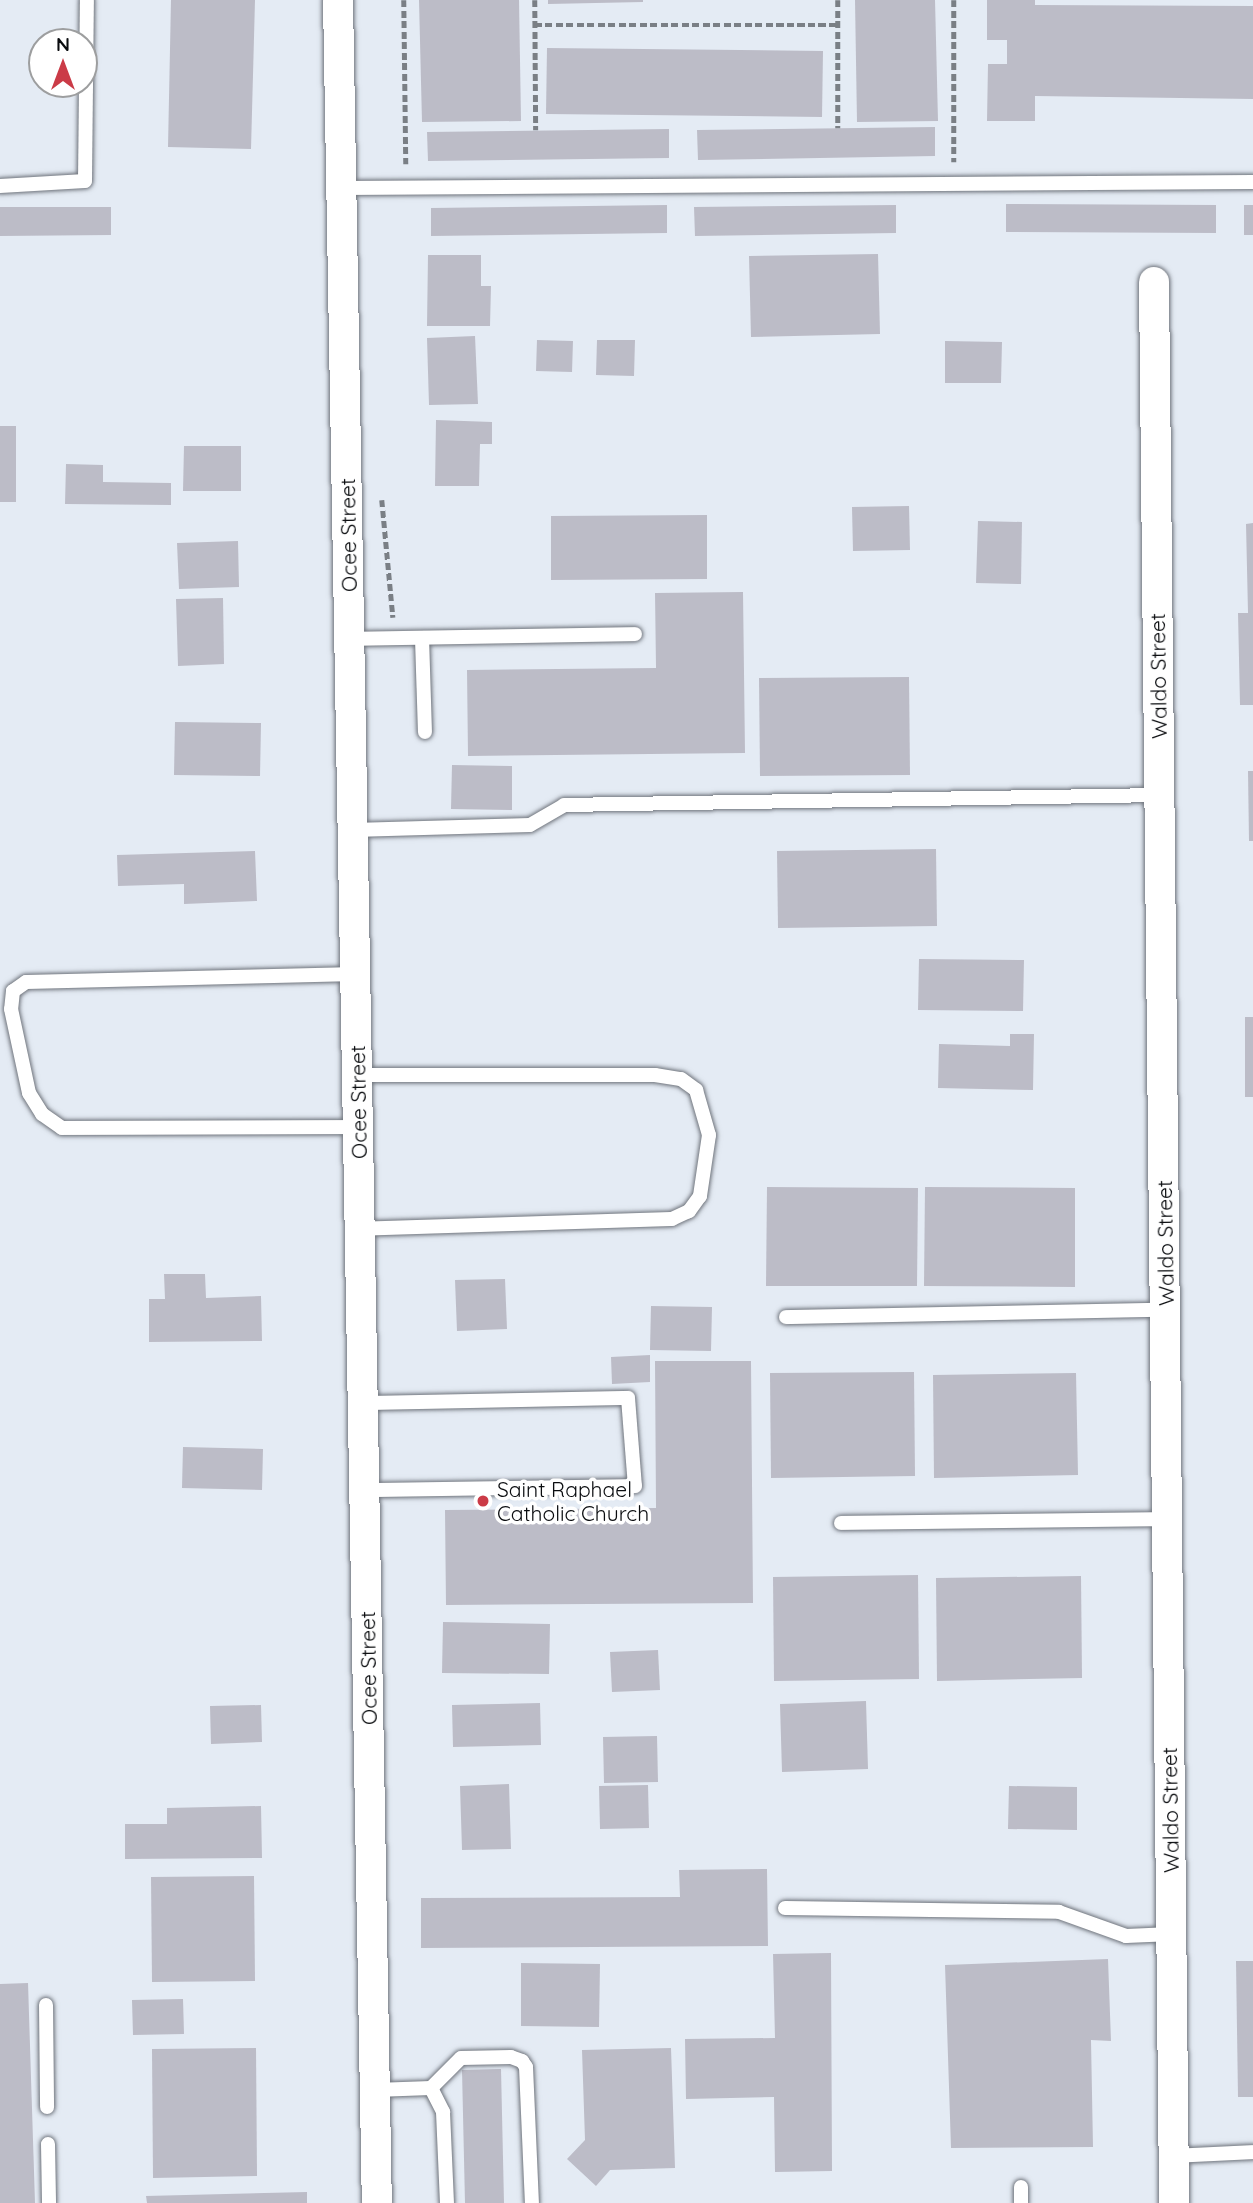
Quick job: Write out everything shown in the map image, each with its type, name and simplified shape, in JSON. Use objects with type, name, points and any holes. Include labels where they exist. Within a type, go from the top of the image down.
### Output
[{"type":"street","name":"Ocee Street","points":[[338,0],[377,2203]]},
{"type":"street","name":"Waldo Street","points":[[1154,282],[1174,2203]]},
{"type":"lane","points":[[0,186],[85,181],[87,0]]},
{"type":"lane","points":[[342,188],[1253,182]]},
{"type":"lane","points":[[349,639],[635,634]]},
{"type":"lane","points":[[422,638],[425,732]]},
{"type":"lane","points":[[353,830],[530,825],[564,804],[1160,795]]},
{"type":"lane","points":[[356,974],[26,982],[13,991],[11,1009],[29,1093],[42,1114],[62,1128],[358,1127]]},
{"type":"lane","points":[[357,1075],[655,1074],[681,1079],[696,1090],[709,1135],[709,1159],[700,1196],[689,1211],[672,1219],[360,1229]]},
{"type":"lane","points":[[786,1317],[1165,1310]]},
{"type":"lane","points":[[363,1403],[628,1398],[635,1486],[366,1490]]},
{"type":"lane","points":[[841,1523],[1167,1519]]},
{"type":"lane","points":[[785,1908],[1059,1912],[1126,1936],[1172,1934]]},
{"type":"lane","points":[[46,2004],[47,2106]]},
{"type":"lane","points":[[375,2090],[431,2088],[461,2058],[511,2057],[522,2061],[526,2067],[532,2203]]},
{"type":"lane","points":[[431,2088],[443,2112],[447,2203]]},
{"type":"lane","points":[[48,2144],[49,2203]]},
{"type":"lane","points":[[1174,2156],[1253,2152]]},
{"type":"lane","points":[[1021,2187],[1021,2203]]},
{"type":"path","points":[[404,0],[406,188]]},
{"type":"path","points":[[535,0],[536,130]]},
{"type":"path","points":[[838,0],[838,128]]},
{"type":"path","points":[[954,0],[954,184]]},
{"type":"path","points":[[535,25],[838,25]]},
{"type":"path","points":[[382,499],[395,638]]},
{"type":"building","points":[[171,0],[255,0],[251,149],[168,147]]},
{"type":"building","points":[[419,0],[519,0],[521,121],[422,122]]},
{"type":"building","points":[[548,0],[643,0],[643,2],[548,4]]},
{"type":"building","points":[[855,0],[935,0],[938,121],[857,122]]},
{"type":"building","points":[[987,0],[1035,0],[1035,5],[1253,6],[1253,99],[1035,96],[1035,121],[987,121],[988,64],[1007,64],[1007,40],[987,40]]},
{"type":"building","points":[[547,48],[823,51],[822,117],[546,114]]},
{"type":"building","points":[[935,127],[935,156],[698,160],[697,130]]},
{"type":"building","points":[[669,129],[669,158],[428,161],[427,132]]},
{"type":"building","points":[[1006,204],[1216,205],[1216,233],[1006,232]]},
{"type":"building","points":[[667,205],[667,233],[431,236],[431,208]]},
{"type":"building","points":[[896,205],[896,233],[695,236],[694,207]]},
{"type":"building","points":[[1244,205],[1253,205],[1253,235],[1244,235]]},
{"type":"building","points":[[0,207],[111,207],[111,235],[0,236]]},
{"type":"building","points":[[878,254],[880,334],[751,337],[749,256]]},
{"type":"building","points":[[428,255],[481,255],[481,286],[491,286],[490,326],[427,326]]},
{"type":"building","points":[[475,336],[478,404],[429,405],[427,338]]},
{"type":"building","points":[[537,340],[573,341],[572,372],[536,371]]},
{"type":"building","points":[[597,340],[635,340],[634,376],[596,375]]},
{"type":"building","points":[[945,341],[1002,342],[1001,383],[945,383]]},
{"type":"building","points":[[436,420],[492,422],[492,444],[480,444],[479,486],[435,486]]},
{"type":"building","points":[[0,426],[16,426],[16,502],[0,502]]},
{"type":"building","points":[[184,446],[241,446],[241,491],[183,491]]},
{"type":"building","points":[[66,464],[103,465],[103,482],[171,483],[171,505],[65,504]]},
{"type":"building","points":[[909,506],[910,550],[853,551],[852,507]]},
{"type":"building","points":[[707,515],[707,579],[551,580],[551,516]]},
{"type":"building","points":[[978,521],[1022,522],[1021,584],[976,583]]},
{"type":"building","points":[[1253,523],[1253,705],[1240,705],[1238,613],[1248,613],[1246,524]]},
{"type":"building","points":[[238,541],[239,587],[179,589],[177,543]]},
{"type":"building","points":[[743,592],[745,753],[468,756],[467,670],[656,668],[655,593]]},
{"type":"building","points":[[223,598],[224,664],[178,666],[176,599]]},
{"type":"building","points":[[909,677],[910,775],[760,776],[759,678]]},
{"type":"building","points":[[175,722],[261,723],[260,776],[174,775]]},
{"type":"building","points":[[452,765],[512,766],[512,810],[451,809]]},
{"type":"building","points":[[1248,771],[1253,771],[1253,841],[1249,841]]},
{"type":"building","points":[[936,849],[937,926],[778,928],[777,851]]},
{"type":"building","points":[[255,851],[257,901],[184,904],[184,884],[118,886],[117,855]]},
{"type":"building","points":[[919,959],[1024,960],[1023,1011],[918,1010]]},
{"type":"building","points":[[1245,1017],[1253,1017],[1253,1097],[1245,1097]]},
{"type":"building","points":[[1010,1034],[1034,1034],[1033,1090],[938,1088],[939,1044],[1010,1046]]},
{"type":"building","points":[[767,1187],[918,1188],[917,1286],[766,1286]]},
{"type":"building","points":[[925,1187],[1075,1188],[1075,1287],[924,1286]]},
{"type":"building","points":[[164,1274],[205,1274],[206,1298],[261,1296],[262,1341],[149,1342],[149,1299],[165,1299]]},
{"type":"building","points":[[505,1279],[507,1329],[457,1331],[455,1280]]},
{"type":"building","points":[[651,1306],[712,1307],[711,1351],[650,1350]]},
{"type":"building","points":[[650,1355],[650,1382],[612,1384],[611,1357]]},
{"type":"building","points":[[655,1361],[751,1361],[753,1603],[446,1605],[445,1510],[656,1508]]},
{"type":"building","points":[[914,1372],[915,1476],[771,1478],[770,1373]]},
{"type":"building","points":[[1076,1373],[1078,1475],[934,1478],[933,1375]]},
{"type":"building","points":[[183,1447],[263,1449],[262,1490],[182,1488]]},
{"type":"building","points":[[918,1575],[919,1679],[774,1681],[773,1577]]},
{"type":"building","points":[[1081,1576],[1082,1678],[937,1681],[936,1578]]},
{"type":"building","points":[[443,1622],[550,1624],[549,1674],[442,1673]]},
{"type":"building","points":[[658,1650],[660,1690],[612,1692],[610,1652]]},
{"type":"building","points":[[866,1701],[868,1769],[782,1772],[780,1704]]},
{"type":"building","points":[[540,1703],[541,1745],[453,1747],[452,1705]]},
{"type":"building","points":[[261,1705],[262,1742],[211,1744],[210,1706]]},
{"type":"building","points":[[657,1736],[658,1782],[604,1783],[603,1737]]},
{"type":"building","points":[[509,1784],[511,1849],[462,1850],[460,1786]]},
{"type":"building","points":[[648,1785],[649,1828],[600,1829],[599,1786]]},
{"type":"building","points":[[1009,1786],[1077,1787],[1077,1830],[1008,1829]]},
{"type":"building","points":[[261,1806],[262,1858],[125,1859],[125,1824],[167,1824],[167,1808]]},
{"type":"building","points":[[767,1869],[768,1946],[421,1948],[421,1898],[680,1897],[679,1870]]},
{"type":"building","points":[[254,1876],[255,1981],[152,1982],[151,1877]]},
{"type":"building","points":[[831,1953],[832,2171],[775,2172],[774,2097],[686,2099],[685,2039],[775,2038],[773,1954]]},
{"type":"building","points":[[1108,1959],[1111,2041],[1091,2040],[1093,2147],[951,2148],[945,1965]]},
{"type":"building","points":[[1236,1961],[1253,1961],[1253,2097],[1238,2097]]},
{"type":"building","points":[[521,1963],[600,1964],[599,2027],[521,2026]]},
{"type":"building","points":[[28,1983],[35,2203],[0,2203],[0,1984]]},
{"type":"building","points":[[183,1999],[184,2034],[133,2035],[132,2000]]},
{"type":"building","points":[[256,2048],[257,2176],[153,2178],[152,2049]]},
{"type":"building","points":[[671,2048],[675,2168],[610,2170],[596,2186],[567,2159],[585,2140],[582,2050]]},
{"type":"building","points":[[501,2069],[504,2203],[465,2203],[462,2070]]},
{"type":"building","points":[[307,2192],[307,2203],[147,2203],[146,2196]]},
{"type":"place","name":"Saint Raphael Catholic Church","points":[[483,1501]]}]
